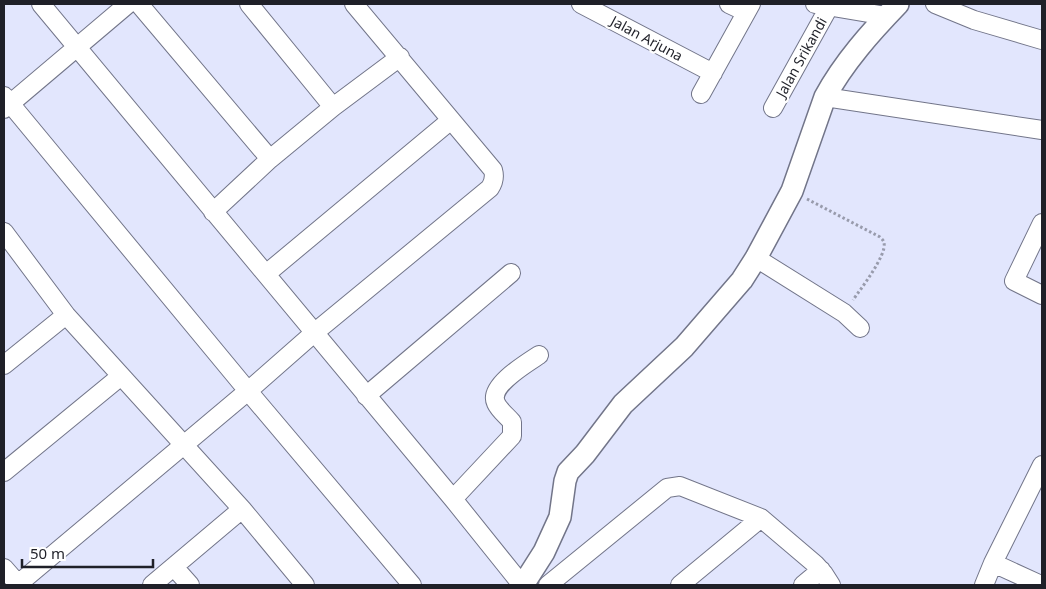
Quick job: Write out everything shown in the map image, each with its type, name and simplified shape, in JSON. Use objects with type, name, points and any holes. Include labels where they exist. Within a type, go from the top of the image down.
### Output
[{"type":"street","points":[[41,4],[453,499],[522,585],[544,552],[560,517],[568,472],[585,454],[623,404],[684,347],[742,280],[792,191],[825,97],[853,55],[892,10]]},
{"type":"street","points":[[128,4],[78,48],[6,103],[412,585]]},
{"type":"street","points":[[139,4],[270,159]]},
{"type":"street","points":[[248,4],[333,107]]},
{"type":"street","points":[[4,568],[18,585],[314,333],[490,188],[495,176],[493,170],[354,4]]},
{"type":"street","name":"Jalan Arjuna","points":[[581,4],[713,73]]},
{"type":"street","points":[[701,94],[749,8],[729,4]]},
{"type":"street","points":[[935,4],[974,20],[1042,40]]},
{"type":"street","points":[[822,5],[892,10]]},
{"type":"street","name":"Jalan Srikandi","points":[[774,108],[822,5]]},
{"type":"street","points":[[213,212],[270,159],[333,107],[400,57]]},
{"type":"street","points":[[825,97],[1042,130]]},
{"type":"street","points":[[266,274],[450,120]]},
{"type":"street","points":[[1042,223],[1014,281],[1042,295]]},
{"type":"street","points":[[4,232],[66,315],[242,509],[305,585]]},
{"type":"street","points":[[756,258],[844,314],[860,328]]},
{"type":"street","points":[[366,396],[511,273]]},
{"type":"street","points":[[6,357],[66,315]]},
{"type":"street","points":[[453,499],[512,436],[512,422],[496,403],[497,389],[512,374],[539,355]]},
{"type":"street","points":[[4,472],[121,376]]},
{"type":"street","points":[[984,585],[993,563],[1035,495],[1042,465]]},
{"type":"street","points":[[548,585],[666,488],[676,486],[684,487],[761,518],[821,570],[831,585]]},
{"type":"street","points":[[152,585],[242,509]]},
{"type":"street","points":[[680,585],[761,518]]},
{"type":"street","points":[[993,563],[1041,585]]},
{"type":"street","points":[[174,567],[190,585]]},
{"type":"street","points":[[803,585],[821,570]]},
{"type":"path","points":[[792,191],[871,232],[880,237],[884,242],[885,246],[881,257],[844,314]]}]
